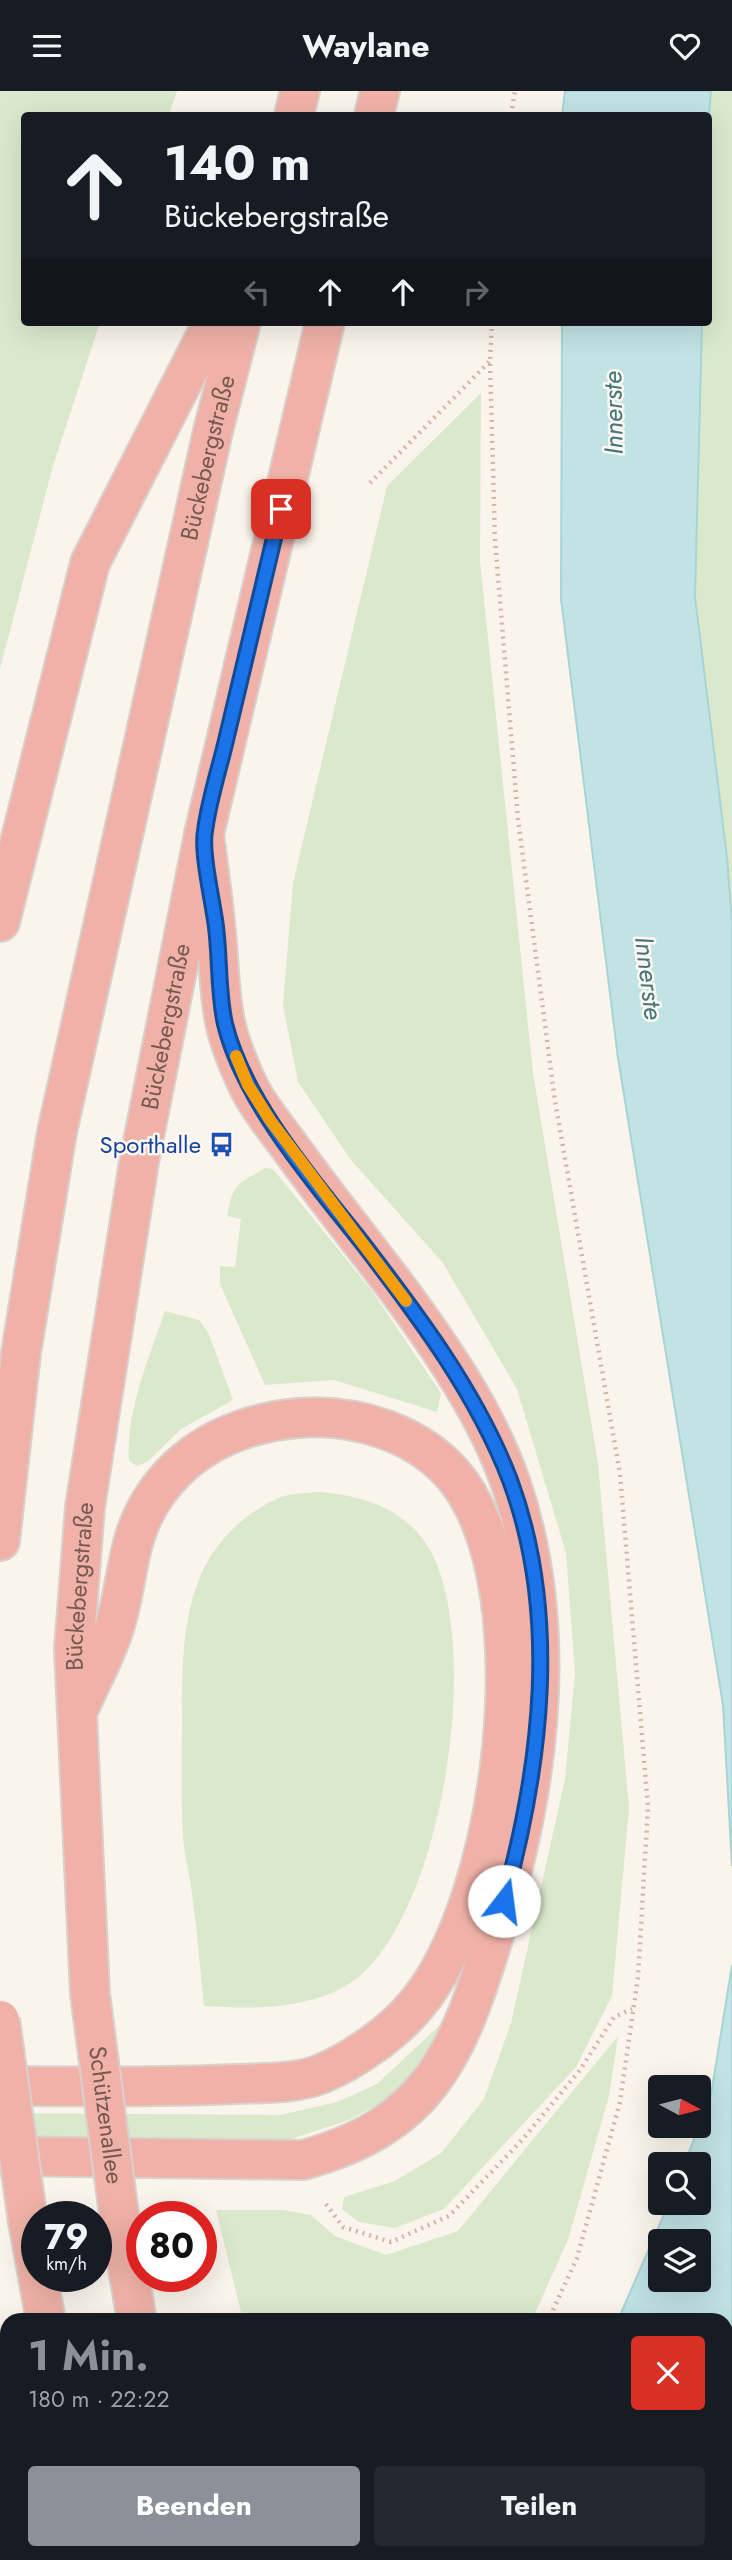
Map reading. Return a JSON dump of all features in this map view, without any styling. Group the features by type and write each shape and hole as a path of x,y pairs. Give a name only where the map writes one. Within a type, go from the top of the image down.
{"highway":[{"path":"295,112 300,91"},
{"path":"375,112 380,91"},
{"path":"0,922 90,563 211,326"},
{"name":"Bückebergstraße","path":"0,1541 21,1353 57,1132 213,431 240,326"},
{"name":"Bückebergstraße","path":"90,1994 74,1649 87,1494 139,1162 204,834 324,326"},
{"path":"0,2156 303,2160 351,2144 399,2115 439,2072 471,2010 511,1876 535,1754 539,1688 537,1608 527,1536 509,1479 466,1391 433,1337 305,1168 248,1085 225,1023 204,834"},
{"path":"0,2085 205,2086 299,2079 319,2074 342,2063 390,2030 415,2007 446,1958 472,1894 490,1824 505,1705 505,1638 496,1577 481,1525 460,1484 445,1466 424,1449 374,1426 341,1417 312,1417 257,1424 212,1442 167,1478 143,1515 131,1543 115,1626 76,1716"},
{"name":"Schützenallee","path":"90,1994 120,2222 136,2313"},
{"path":"0,2020 25,2201"},
{"path":"41,2292 45,2313"}],"path":[{"path":"512,112 515,91"},
{"path":"492,326 490,361 495,539 518,819 555,1101 620,1474 648,1807 638,1977 616,2115 577,2258 552,2313"},
{"path":"370,483 490,361"},
{"path":"323,2200 343,2227 391,2242 449,2216 523,2139 572,2080 614,2017 633,2009"}],"green space":[{"path":"0,91 177,91 170,112 21,112 21,326 99,326 53,466 0,669"},
{"path":"711,91 732,91 732,923 727,857 695,597 702,326 712,326 712,112 709,112"},
{"path":"481,393 480,561 533,1073 598,1463 629,1808 612,1996 576,2067 444,2209 395,2228 359,2222 342,2209 344,2197 395,2181 441,2153 484,2099 511,2023 565,1779 575,1673 566,1553 517,1389 443,1263 351,1160 298,1082 283,1005 293,883 387,486"},
{"path":"265,1168 273,1169 372,1291 441,1393 437,1412 334,1380 265,1385 220,1284 220,1266 235,1267 241,1219 227,1216 234,1191 242,1182"},
{"path":"165,1311 199,1320 208,1332 233,1400 181,1429 147,1462 137,1466 129,1461 131,1423 140,1385"},
{"path":"318,1492 362,1499 400,1517 422,1538 442,1580 452,1637 453,1704 446,1775 430,1844 408,1907 379,1956 344,1987 311,2000 276,2006 204,2006 182,1822 183,1669 189,1613 206,1564 233,1529 256,1510 281,1497"},
{"path":"441,2024 446,2026 420,2069 388,2099 349,2120 282,2142 231,2138 0,2138 0,2113 280,2115 337,2102 377,2084"},
{"path":"618,2036 609,2096 568,2240 535,2313 241,2313 217,2210 284,2210 311,2215 335,2236 386,2255 458,2231"}],"water":[{"path":"565,91 711,91 709,112 562,112"},
{"name":"Innerste","path":"562,326 702,326 695,597 727,857 732,923 732,1866 723,1705 618,1058 561,599"},
{"path":"732,1965 732,2313 621,2313 648,2251 648,2292 711,2292 711,2229 658,2229 664,2215 711,2215 711,2152 689,2152 694,2139 711,2138 711,2095"}],"slow traffic":[{"path":"236,1056 248,1085 270,1120 406,1301"}],"place":[{"name":"Sporthalle","path":"221,1145"}],"route":[{"path":"281,509 204,834 225,1023 248,1085 305,1168 433,1337 466,1391 509,1479 527,1536 533,1571 540,1666 539,1727 531,1783 504,1901"}]}
